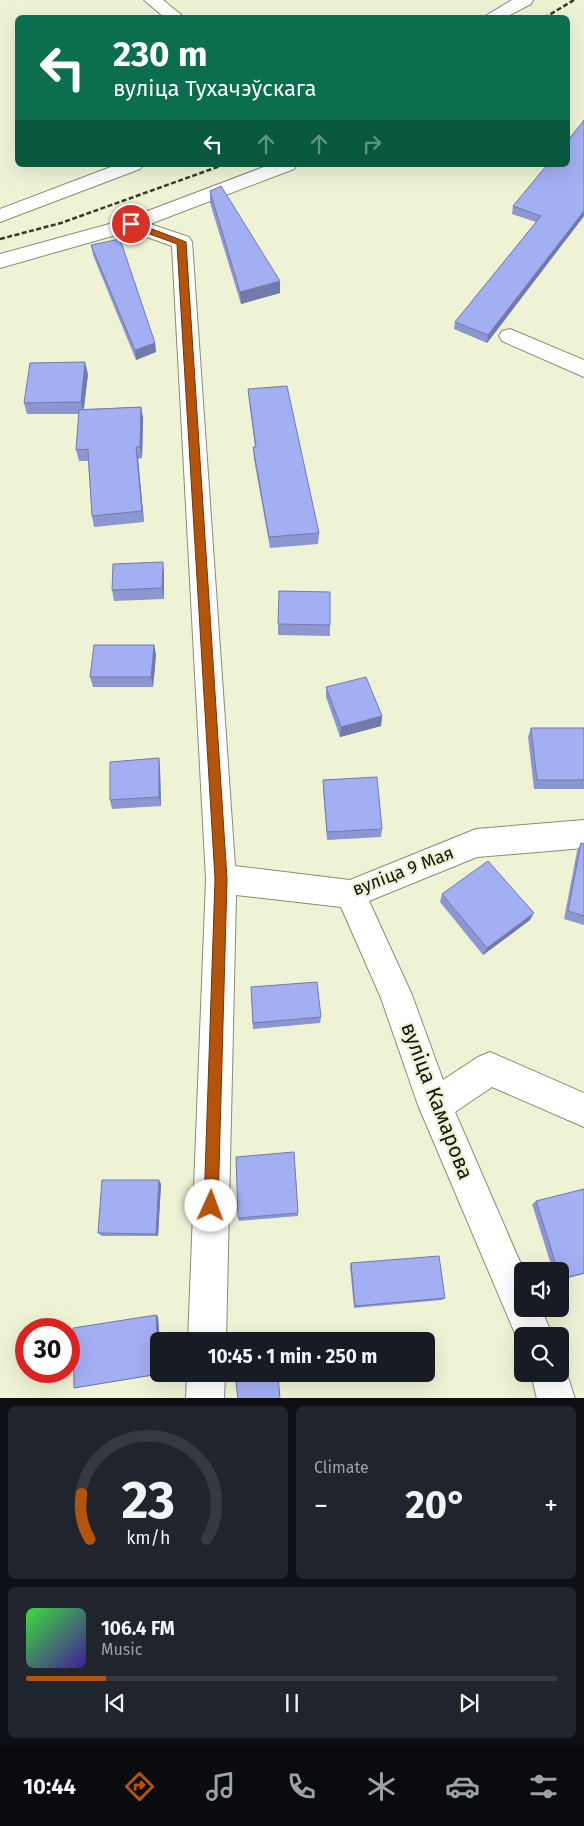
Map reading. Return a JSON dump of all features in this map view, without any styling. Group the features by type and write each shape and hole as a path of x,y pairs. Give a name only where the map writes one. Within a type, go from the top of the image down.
{"street":[{"path":"152,0 173,15"},
{"path":"496,15 525,0"},
{"path":"0,216 128,167"},
{"path":"0,260 131,224 282,167"},
{"path":"131,224 182,242 221,879 207,1332"},
{"path":"510,336 584,369"},
{"name":"вуліца 9 Мая","path":"221,879 350,894 476,844 584,834"},
{"name":"вуліца Камарова","path":"350,894 396,995 436,1105 514,1288"},
{"path":"436,1105 490,1069 584,1110"},
{"path":"205,1398 206,1382"},
{"path":"552,1382 556,1398"}],"building":[{"path":"584,120 584,211 488,335 455,322 541,216 513,206 545,167 570,167 570,138"},
{"path":"221,186 280,281 240,292 210,191"},
{"path":"120,239 155,343 135,350 91,245"},
{"path":"85,362 81,402 24,403 30,363"},
{"path":"287,386 319,533 269,537 253,447 256,447 248,389"},
{"path":"141,407 140,447 136,447 142,511 92,516 88,449 76,450 79,410"},
{"path":"163,562 162,588 112,590 113,564"},
{"path":"279,591 330,592 330,625 278,624"},
{"path":"94,645 154,645 151,677 90,677"},
{"path":"366,677 382,716 341,727 326,687"},
{"path":"531,728 584,728 584,780 537,780"},
{"path":"159,758 159,797 110,800 110,762"},
{"path":"377,777 382,829 327,832 323,780"},
{"path":"581,843 584,844 584,916 568,911"},
{"path":"488,861 534,913 487,948 442,894"},
{"path":"317,982 321,1017 253,1023 251,987"},
{"path":"294,1152 298,1213 238,1218 236,1157"},
{"path":"102,1180 159,1180 156,1234 98,1233"},
{"path":"584,1189 584,1273 569,1277 569,1262 555,1262 536,1201"},
{"path":"439,1256 445,1298 355,1306 351,1263"},
{"path":"156,1315 157,1332 150,1332 150,1375 74,1388 74,1383 80,1383 80,1327"},
{"path":"236,1382 279,1382 280,1398 238,1398"}],"railway":[{"path":"549,15 574,0"},
{"path":"0,239 61,223 217,167"}],"route":[{"path":"131,224 182,242 221,879 211,1206"}]}
